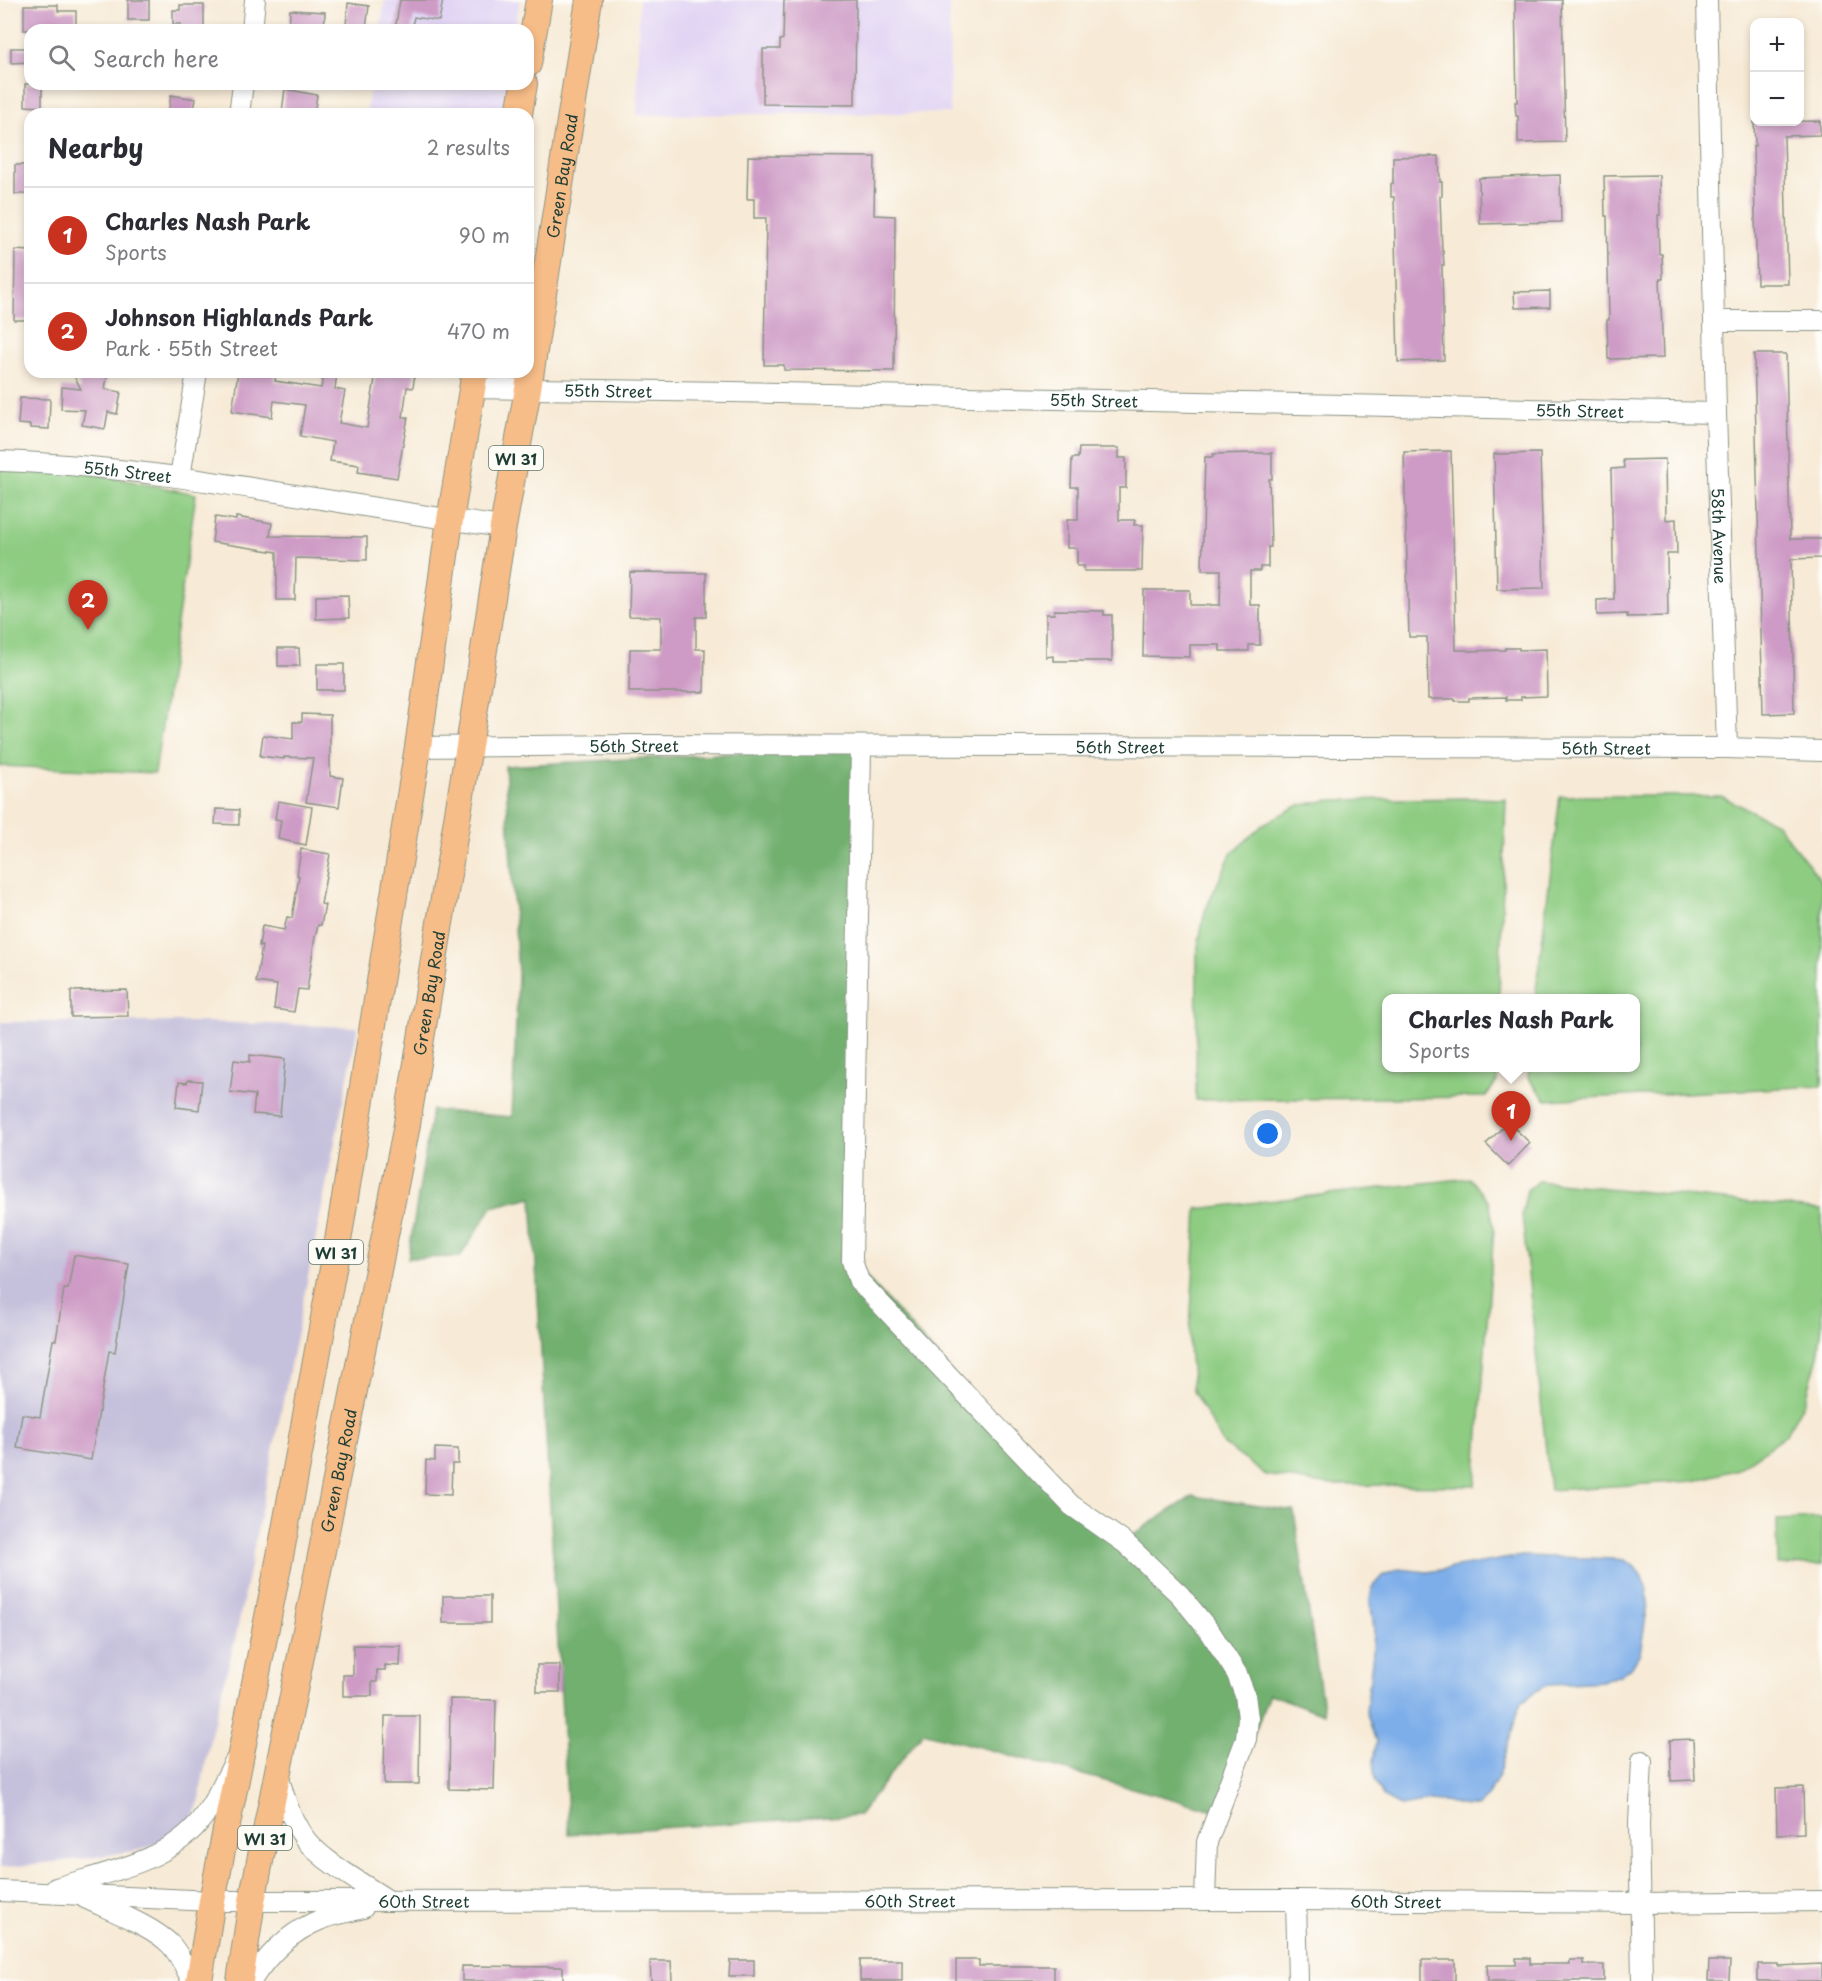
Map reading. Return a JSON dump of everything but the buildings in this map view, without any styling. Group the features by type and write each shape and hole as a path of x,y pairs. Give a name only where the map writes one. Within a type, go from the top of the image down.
{"main road":[{"path":"534,29 539,0"},
{"name":"Green Bay Road","path":"534,351 589,0"},
{"path":"520,108 524,90"},
{"name":"Green Bay Road","path":"240,1981 252,1901 406,1130 503,527 530,378"},
{"name":"WI 31","path":"199,1981 212,1901 282,1546 334,1258 418,747 450,520 473,380"}],"street":[{"path":"253,24 255,0"},
{"name":"58th Avenue","path":"1707,0 1716,413 1727,748"},
{"path":"240,108 242,90"},
{"path":"1715,321 1822,321"},
{"path":"180,477 196,378"},
{"name":"55th Street","path":"473,380 528,389 1716,413"},
{"name":"55th Street","path":"0,461 180,477 503,527"},
{"path":"861,746 852,1261 859,1281 1071,1505 1125,1543 1180,1595 1211,1633 1237,1674 1245,1695 1248,1718 1246,1739 1207,1842 1204,1900"},
{"name":"56th Street","path":"418,747 1727,748 1822,751"},
{"path":"43,1893 167,1850 203,1817 241,1750"},
{"path":"1642,1761 1639,1823 1642,1981"},
{"path":"277,1774 290,1813 303,1837 317,1852 389,1901"},
{"name":"60th Street","path":"0,1891 212,1901 1296,1900 1640,1904 1822,1901"},
{"path":"78,1894 155,1932 171,1945 185,1965 192,1981"},
{"path":"1296,1900 1298,1981"},
{"path":"251,1981 263,1963 288,1938 321,1919 389,1901"}],"shaded area":[{"path":"385,0 520,0 516,24 381,24"},
{"path":"639,0 949,0 950,113 637,115"},
{"path":"370,90 506,90 503,108 367,108"},
{"path":"0,1022 207,1022 358,1027 236,1636 211,1734 198,1805 190,1823 169,1839 141,1850 0,1868"}],"green space":[{"path":"0,468 75,470 196,494 155,773 0,766"},
{"path":"861,746 852,1261 1071,1505 1127,1538 1193,1496 1294,1511 1324,1714 1269,1694 1225,1813 923,1732 859,1815 569,1834 532,1197 492,1207 460,1257 408,1258 432,1110 512,1117 518,975 505,766"},
{"path":"1560,796 1721,796 1776,823 1817,875 1822,885 1822,1086 1546,1100 1528,1078 1529,1072 1640,1072 1640,994 1535,994"},
{"path":"1506,799 1499,994 1382,994 1382,1072 1497,1072 1497,1082 1485,1097 1196,1100 1197,952 1205,911 1231,854 1265,823 1297,806 1329,800"},
{"path":"1469,1178 1489,1201 1494,1228 1475,1486 1331,1485 1266,1475 1223,1444 1193,1391 1189,1346 1197,1209"},
{"path":"1538,1181 1822,1210 1822,1326 1818,1356 1806,1399 1785,1436 1738,1469 1694,1481 1550,1490 1522,1214 1527,1190"},
{"path":"1822,1518 1822,1565 1778,1565 1777,1520"}],"water":[{"path":"1522,1556 1615,1559 1624,1560 1634,1566 1647,1589 1648,1605 1640,1653 1632,1666 1620,1675 1604,1681 1550,1684 1536,1691 1521,1703 1497,1779 1487,1797 1477,1806 1466,1807 1453,1803 1429,1801 1400,1806 1383,1797 1375,1780 1373,1761 1376,1742 1366,1711 1373,1652 1374,1629 1370,1599 1373,1586 1382,1576 1399,1569 1428,1572"}],"place":[{"name":"Johnson Highlands Park","path":"88,630"},
{"name":"Charles Nash Park","path":"1511,1141"}]}
